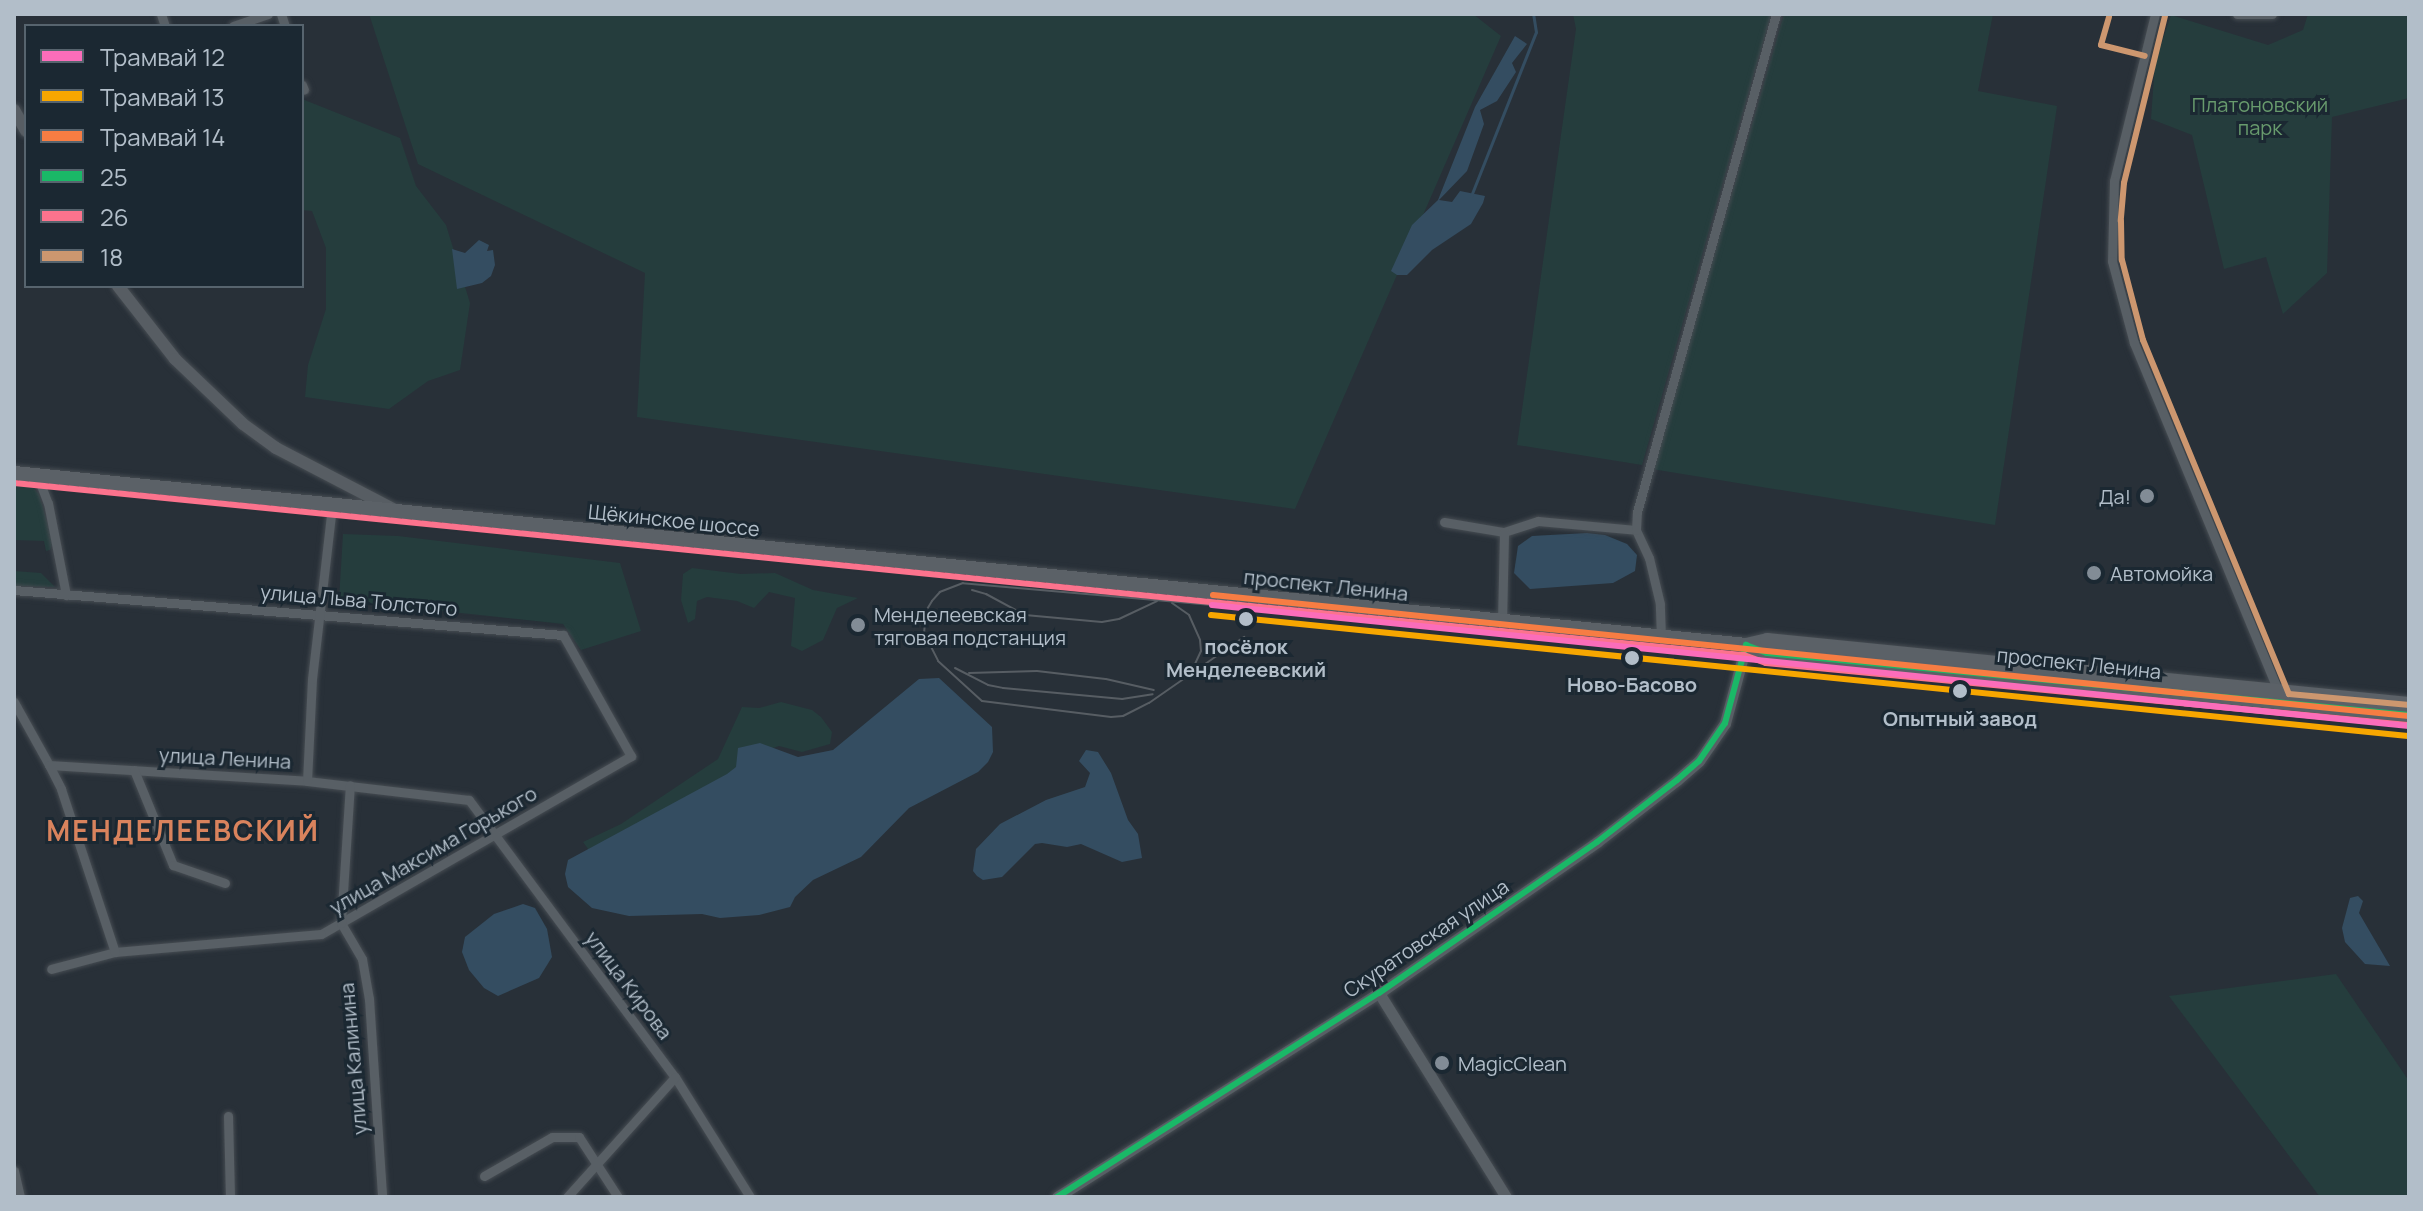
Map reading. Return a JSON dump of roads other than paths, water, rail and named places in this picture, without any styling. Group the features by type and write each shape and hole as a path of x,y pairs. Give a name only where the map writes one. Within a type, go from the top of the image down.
{"main road":[{"path":"14,110 24,128"},
{"path":"120,288 175,359 243,424 289,455 399,512"},
{"path":"14,473 399,512"},
{"name":"Щёкинское шоссе","path":"399,512 902,562"},
{"name":"проспект Ленина","path":"902,562 1661,638 1746,645 1767,640 1974,667 2280,697 2409,715"},
{"name":"проспект Ленина","path":"2280,697 2409,704"}],"street":[{"path":"239,24 268,14"},
{"path":"1661,638 1660,604 1649,558 1636,530 1644,480 1776,14"},
{"path":"2155,14 2114,181 2112,261 2134,343 2280,697"},
{"path":"2237,14 2272,14"},
{"path":"37,475 48,503 66,595"},
{"path":"307,781 318,615 332,505"},
{"path":"1444,522 1504,532 1538,521 1568,521 1636,530"},
{"path":"1502,622 1504,532"},
{"name":"улица Льва Толстого","path":"14,590 563,635 631,756"},
{"name":"Скуратовская улица","path":"1057,1197 1379,993 1597,842 1699,761 1725,723 1746,645"},
{"path":"14,702 61,789 115,952"},
{"name":"улица Максима Горького","path":"51,969 115,952 321,934 631,756"},
{"name":"улица Ленина","path":"49,765 307,781 469,800"},
{"path":"134,770 173,865 225,883"},
{"path":"341,923 350,785"},
{"name":"улица Кирова","path":"469,800 675,1077 750,1197"},
{"name":"улица Калинина","path":"341,923 362,959 369,999 382,1197"},
{"path":"1379,993 1506,1197"},
{"path":"567,1197 675,1077"},
{"path":"228,1116 230,1197"},
{"path":"484,1176 552,1137 579,1137 618,1197"},
{"path":"14,1171 20,1197"}],"water":[{"path":"1515,36 1527,44 1512,63 1516,72 1497,101 1480,110 1484,124 1467,171 1439,200 1452,202 1460,191 1485,196 1483,203 1471,224 1432,250 1407,275 1397,275 1391,271 1412,225 1438,200 1475,107"},
{"path":"479,240 489,245 487,251 493,250 495,265 491,276 482,283 457,289 452,249 465,253"},
{"path":"1605,535 1627,544 1637,555 1635,571 1613,583 1530,589 1514,573 1518,546 1532,536"},
{"path":"939,678 992,727 993,752 988,762 978,772 909,808 861,857 813,880 795,897 790,907 759,915 720,918 702,914 629,916 592,908 568,887 565,874 568,860 727,774 736,767 738,748 760,743 798,757 833,750 919,679"},
{"path":"1086,750 1098,752 1111,773 1128,820 1138,834 1142,858 1122,862 1081,844 1067,847 1042,843 1035,844 1002,877 983,880 977,876 973,871 976,849 1000,824 1046,800 1085,787 1090,773 1079,761"},
{"path":"2358,896 2363,901 2359,913 2390,966 2365,964 2345,942 2342,928 2350,898"},
{"path":"523,904 535,908 547,929 552,957 539,978 498,996 484,988 469,970 462,952 465,937 494,914"}],"waterway":[{"path":"1471,196 1536,32 1533,14"}],"tram line":[{"path":"1212,605 963,583 940,592 932,601 926,611 924,633 938,661 982,701 1111,717 1123,716 1149,703 1244,637"},
{"path":"972,590 1025,615 1102,622 1119,619 1157,601"},
{"name":"14","path":"1213,595 2409,716"},
{"path":"1172,603 1189,615 1200,640 1201,651 1191,672"},
{"name":"12","path":"1212,605 2409,726"},
{"name":"13","path":"1211,615 2408,736"},
{"path":"955,668 988,685 1003,688 1122,699 1153,694"},
{"path":"969,673 1037,671 1106,679 1154,690"}],"place":[{"name":"Да!","path":"2147,496"},
{"name":"Автомойка","path":"2094,573"},
{"name":"посёлок Менделеевский","path":"1246,619"},
{"name":"Менделеевская тяговая подстанция","path":"858,625"},
{"name":"Ново-Басово","path":"1632,658"},
{"name":"Опытный завод","path":"1960,691"},
{"name":"MagicClean","path":"1442,1063"}],"district":[{"name":"МЕНДЕЛЕЕВСКИЙ","path":"183,830"}],"park label":[{"name":"Платоновский парк","path":"2260,116"}]}
